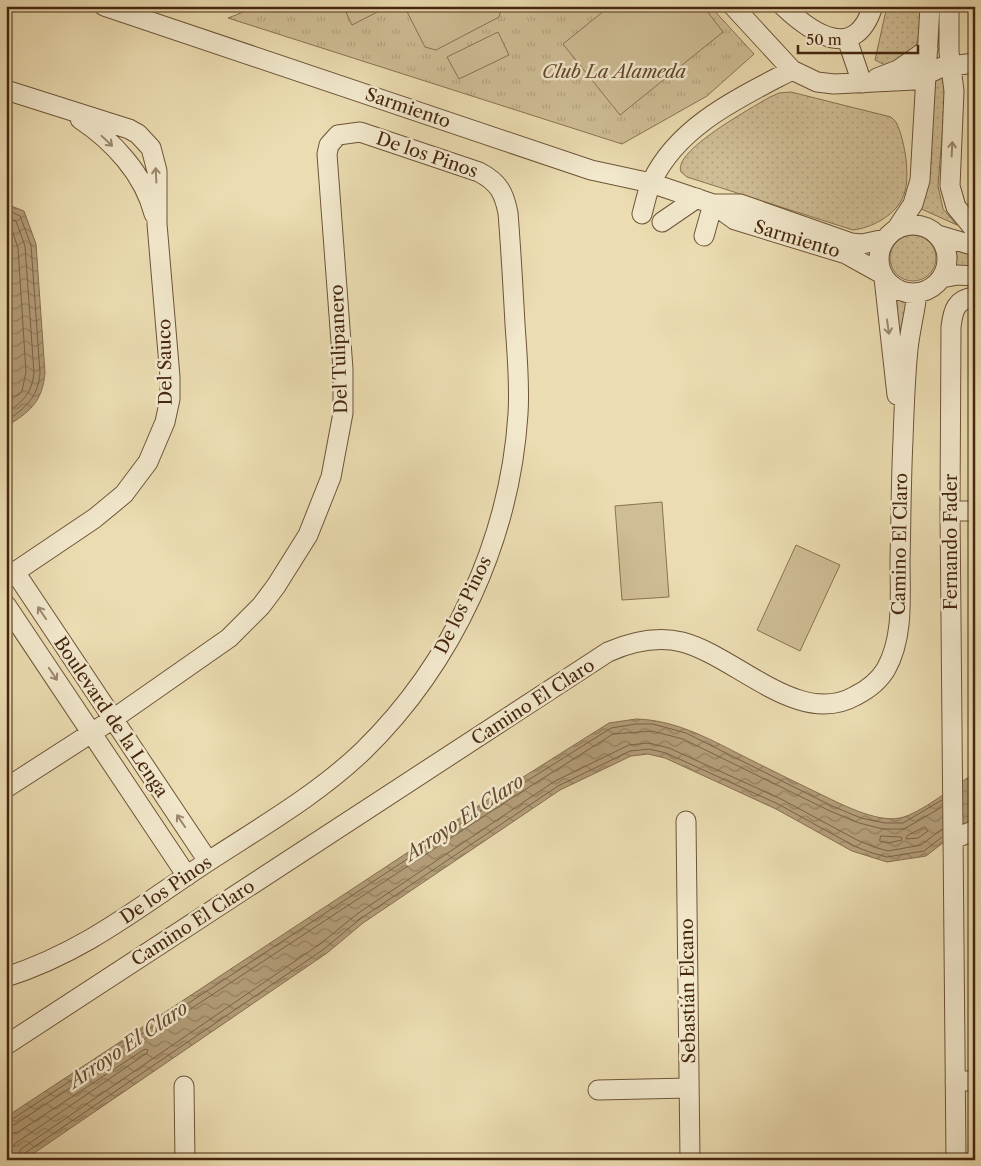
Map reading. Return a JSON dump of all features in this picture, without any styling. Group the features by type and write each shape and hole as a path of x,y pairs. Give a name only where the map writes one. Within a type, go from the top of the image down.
{"street":[{"name":"Sarmiento","path":"104,6 591,170 651,183 705,201 740,204 851,242 862,244 891,233"},
{"path":"733,6 792,70 817,82 862,83 915,80 951,65 975,63"},
{"path":"783,6 811,30 833,40 847,39 865,25 873,6"},
{"path":"930,6 918,191 909,210 891,233 878,256 883,276 898,290 917,293 926,290 942,278 957,275 975,276"},
{"path":"949,6 954,91 950,186 956,207 975,230"},
{"path":"847,39 862,83"},
{"path":"862,83 898,70 928,49"},
{"path":"642,214 651,183 670,150 685,135 751,92 792,70"},
{"path":"862,83 878,89 913,96 925,102"},
{"name":"Del Sauco","path":"6,90 129,129 145,141 152,153 157,171 157,224 170,384 168,407 157,445 139,478 111,507 10,575"},
{"name":"Del Sauco","path":"69,111 111,144 132,169 150,201 157,224"},
{"name":"De los Pinos","path":"6,977 76,948 146,906 208,861 301,801 332,777 363,751 404,704 446,644 476,586 499,524 511,473 518,413 518,367 508,213 500,187 493,179 479,172 369,135 351,131 338,135"},
{"name":"Del Tulipanero","path":"6,788 113,720 211,652 246,622 289,568 308,535 324,498 338,449 343,413 343,369 327,154 329,145 338,135"},
{"name":"Sarmiento","path":"705,201 735,220 846,254 883,276"},
{"path":"662,222 705,201 704,236"},
{"path":"891,233 914,224 923,226 938,235 975,246"},
{"path":"938,235 944,245 947,256 942,278"},
{"name":"Camino El Claro","path":"883,276 903,441"},
{"name":"Camino El Claro","path":"6,1045 608,652 622,646 654,640 682,642 730,664 790,697 816,706 833,705 865,691 885,671 896,644 899,619 903,441 908,348 917,293"},
{"name":"Fernando Fader","path":"954,839 950,512 952,316 959,302 975,297"},
{"path":"950,512 975,511"},
{"name":"Boulevard de la Lenga","path":"10,575 113,720 208,861"},
{"name":"Boulevard de la Lenga","path":"6,604 187,876"},
{"name":"Sebastián Elcano","path":"686,822 690,1160"},
{"path":"956,1160 954,839 975,830"},
{"path":"955,1081 975,1081"},
{"path":"184,1086 185,1160"},
{"path":"598,1090 689,1088"}],"green space":[{"name":"Club La Alameda","path":"259,6 710,6 754,54 707,96 622,144 228,18"},
{"path":"343,6 389,6 352,25"},
{"path":"404,6 502,7 499,17 436,50 425,47"},
{"path":"610,6 703,6 723,32 620,115 563,44"},
{"path":"887,6 922,6 919,37 912,51 905,57 885,65 875,60"},
{"path":"498,32 509,55 459,79 447,57"},
{"path":"944,74 947,74 938,186 943,209 957,225 917,207 928,187 935,81"},
{"path":"791,92 891,117 896,122 906,160 907,182 902,199 888,216 867,227 853,230 687,177 681,172 681,163 689,153 715,131 768,98 779,93"},
{"path":"909,235 917,235 926,239 932,245 936,258 932,271 926,277 917,281 909,281 900,277 894,271 890,262 890,254 894,245 900,239"},
{"path":"954,249 975,255 975,270 954,267"},
{"path":"897,298 907,300 900,334 897,333"},
{"path":"662,502 669,597 622,600 615,506"},
{"path":"796,545 840,565 800,651 757,630"}],"water":[{"path":"6,204 24,211 36,244 45,373 38,399 28,411 6,427"},
{"name":"Arroyo El Claro","path":"636,719 663,722 689,730 836,802 880,818 900,818 918,811 975,773 975,818 926,856 887,862 852,851 776,809 665,758 648,754 631,756 560,790 363,923 327,953 24,1160 6,1160 6,1117 501,791 609,723"}]}
